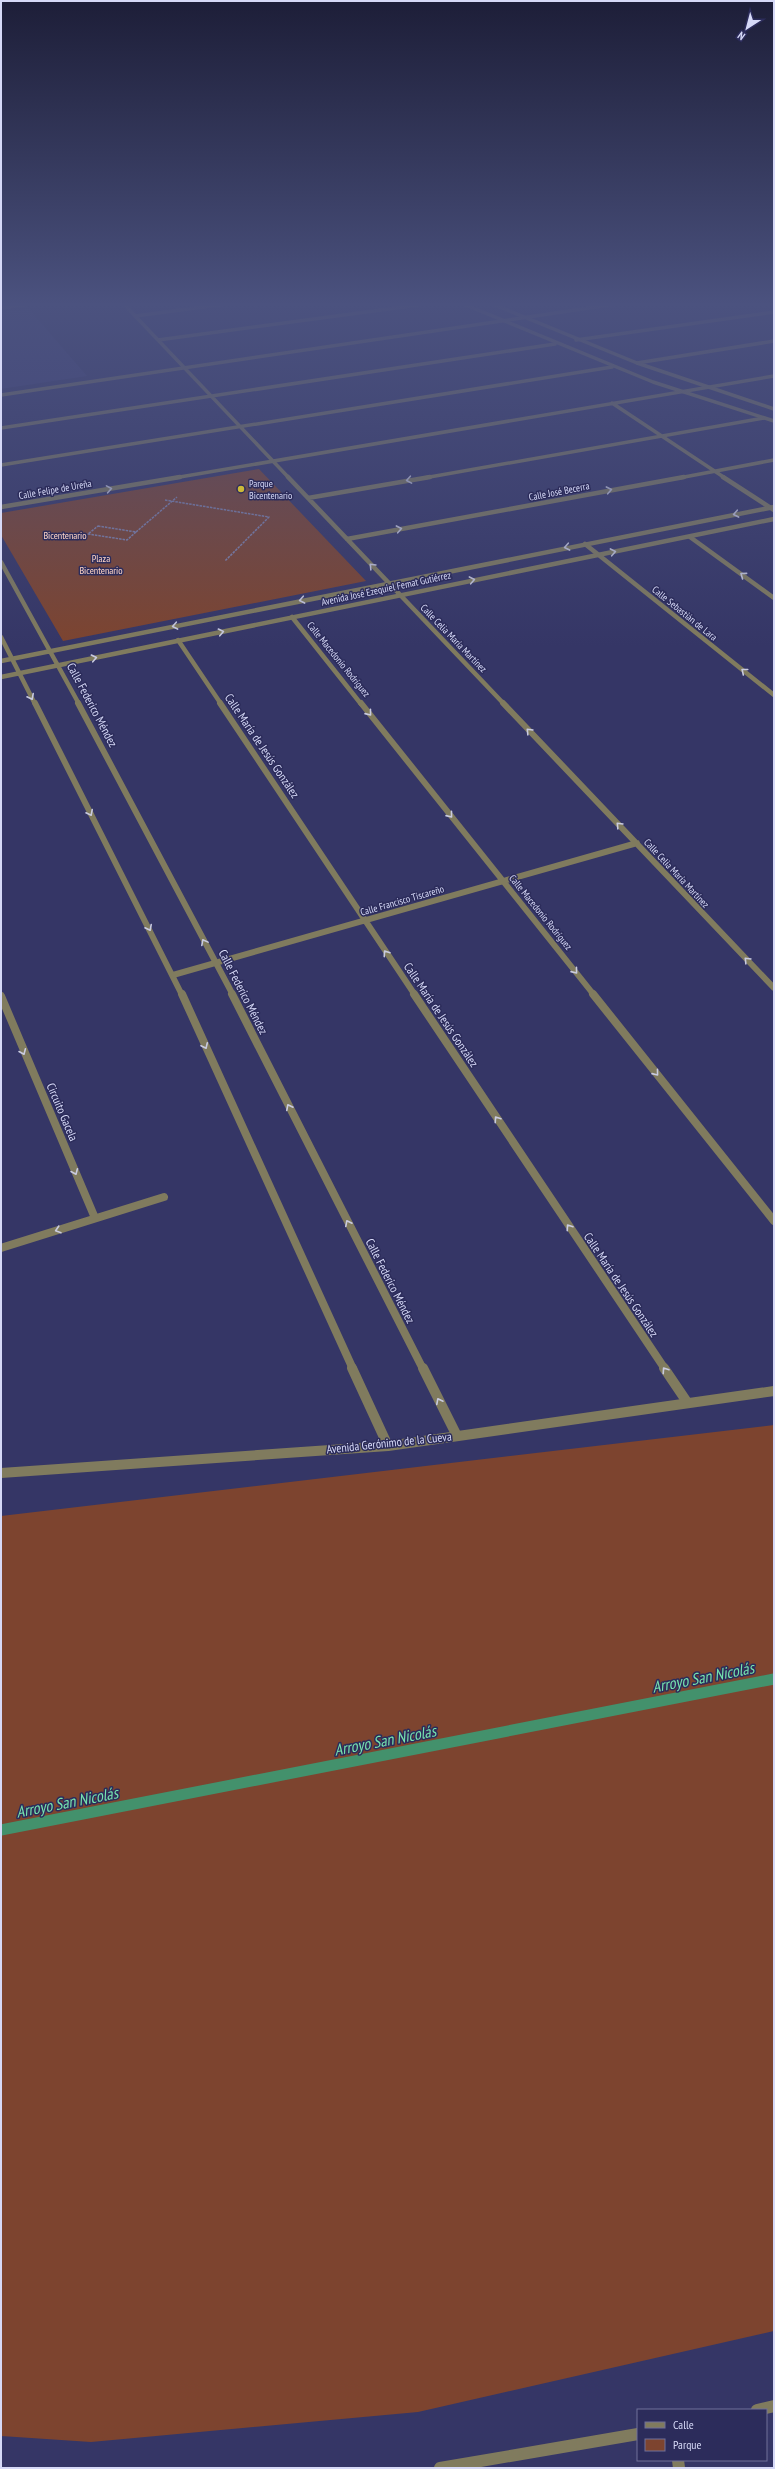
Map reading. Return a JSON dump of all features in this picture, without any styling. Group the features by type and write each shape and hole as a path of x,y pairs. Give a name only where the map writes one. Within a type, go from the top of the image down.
{"street":[{"path":"1,428 78,416"},
{"name":"Calle Celia María Martínez","path":"230,416 774,988"},
{"path":"1,465 307,416"},
{"name":"Calle Felipe de Ureña","path":"1,507 535,416"},
{"path":"632,416 773,508"},
{"path":"758,416 774,421"},
{"path":"308,498 660,435 764,418"},
{"name":"Calle José Becerra","path":"347,539 774,460"},
{"name":"Avenida José Ezequiel Femat Gutiérrez","path":"1,661 388,582 773,508"},
{"name":"Avenida José Ezequiel Femat Gutiérrez","path":"1,677 400,594 774,519"},
{"path":"690,537 774,598"},
{"name":"Calle Sebastián de Lara","path":"586,544 774,695"},
{"name":"Calle Federico Méndez","path":"1,562 59,665 215,963 457,1436"},
{"name":"Calle Macedonio Rodríguez","path":"292,617 774,1221"},
{"path":"1,637 173,975 388,1446"},
{"name":"Calle María de Jesús González","path":"178,640 687,1402"},
{"name":"Calle Francisco Tiscareño","path":"173,975 637,844"},
{"name":"Circuito Gacela","path":"1,996 4,1017 95,1218"},
{"path":"1,1248 164,1197"},
{"name":"Avenida Gerónimo de la Cueva","path":"1,1473 388,1446 687,1402 774,1391"},
{"path":"761,2409 774,2406"},
{"path":"440,2468 637,2434"}],"path":[{"path":"137,532 98,526 88,534 127,540 137,532 172,501 195,482 190,475"},
{"path":"158,499 269,517 225,561"}],"green space":[{"name":"Plaza Bicentenario","path":"259,469 366,581 63,641 1,535 1,513"},
{"path":"774,1425 774,2331 418,2412 91,2442 1,2436 1,1516"}],"waterway":[{"name":"Arroyo San Nicolás","path":"1,1830 774,1679"}],"place":[{"name":"Parque Bicentenario","path":"241,489"}],"park label":[{"name":"Bicentenario","path":"65,535"}]}
